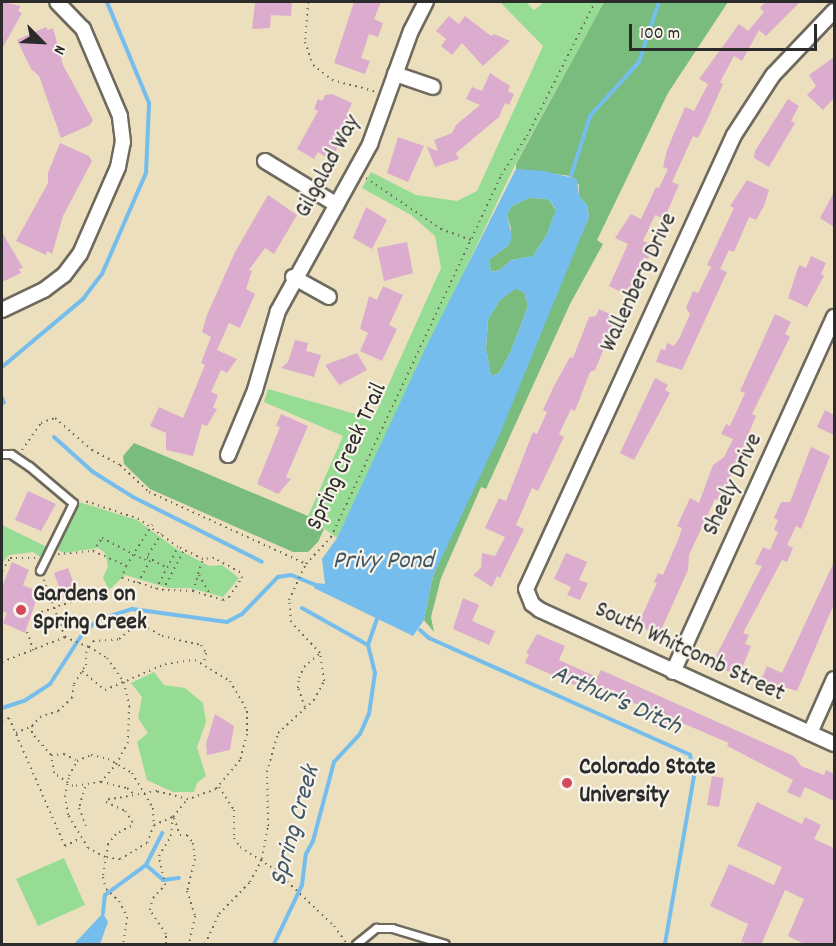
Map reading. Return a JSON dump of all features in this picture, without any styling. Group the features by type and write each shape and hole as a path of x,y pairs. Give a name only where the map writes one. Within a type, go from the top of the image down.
{"street":[{"path":"2,310 44,290 64,275 80,254 118,167 123,142 120,116 83,29 57,2"},
{"name":"Gilgalad Way","path":"228,455 255,390 278,311 293,277 357,172 426,2"},
{"name":"Wallenberg Drive","path":"528,597 530,577 734,135 779,68 834,11"},
{"path":"395,74 433,87"},
{"path":"265,161 337,205"},
{"path":"293,277 329,297"},
{"name":"Sheely Drive","path":"673,672 834,317"},
{"name":"South Whitcomb Street","path":"528,597 540,610 834,744"},
{"path":"810,733 834,679"}],"lane":[{"path":"2,454 17,457 73,503 40,570"},
{"path":"356,945 376,928 392,928 445,945"}],"path":[{"path":"308,2 305,42 314,65 332,80 388,96"},
{"name":"Spring Creek Trail","path":"320,653 291,622 289,600 306,564 331,537 501,175 527,136 595,2"},
{"path":"357,172 441,229 471,240"},
{"path":"17,457 41,423 55,418 92,450 120,465 149,492 306,564"},
{"path":"73,503 81,499 152,525 178,547 203,560 214,558 241,575 229,597 211,596 193,591 156,589 121,577 152,525"},
{"path":"93,551 102,538 145,560 161,534"},
{"path":"156,589 178,547"},
{"path":"50,550 63,556 93,551 126,566"},
{"path":"162,590 184,550"},
{"path":"2,571 10,558 32,555 40,570 65,637"},
{"path":"147,557 168,568"},
{"path":"138,583 151,559"},
{"path":"193,591 203,560"},
{"path":"199,574 211,596"},
{"path":"36,614 73,601 70,595"},
{"path":"16,733 32,726 40,717 58,711 72,698 89,647 95,640 119,639 131,629 143,627 179,642 201,645 206,653 204,662"},
{"path":"2,631 2,638"},
{"path":"27,632 33,651"},
{"path":"2,662 65,637 89,647 106,658 124,682 129,721 128,742 117,763 101,782"},
{"path":"205,945 219,914 250,882 262,860 268,826 267,772 271,749 278,733 305,707 324,681 320,653"},
{"path":"305,707 298,688 299,678 304,667 320,653"},
{"path":"82,671 105,690 173,662 204,662 230,681 247,711 245,747 219,787 188,799 173,816 154,825 141,849 120,859 105,857 79,839 68,815 66,784 77,761 91,755 117,763 132,773 147,794 154,825"},
{"path":"2,721 9,718 65,846 79,839"},
{"path":"32,726 32,733 51,755 54,773 66,784 85,787 101,782 127,788 133,793"},
{"path":"51,755 64,754 77,761"},
{"path":"85,787 79,808 86,826"},
{"path":"219,787 234,810 234,838 249,855 262,860 310,904 348,945"},
{"path":"123,945 127,918 105,889 105,857 112,839 132,824 125,811 105,801 133,793 147,794 157,791 188,799"},
{"path":"166,945 166,933 152,919 150,910 152,901 166,883 159,856 171,836 173,816"},
{"path":"173,816 180,835 187,835 193,843 195,859 187,891 195,909 189,945"}],"green space":[{"path":"500,2 526,2 534,10 544,2 604,2 516,163 337,538 308,516 343,436 264,402 268,389 373,419 441,268 435,236 411,215 362,188 371,172 416,195 457,201 477,191 543,46"},
{"path":"604,2 728,2 668,93 597,240 603,244 570,304 486,489 481,487 441,578 431,617 434,632 424,620 433,576 589,217 587,205 579,196 579,185 571,176 516,169 516,164"},
{"path":"529,198 548,199 556,210 547,234 533,256 511,260 500,270 491,272 489,260 509,245 511,228 507,215 512,206"},
{"path":"516,288 524,292 528,306 510,353 499,373 491,376 486,348 488,320 500,300"},
{"path":"134,443 308,516 324,529 318,542 308,552 293,552 150,489 124,464 123,456"},
{"path":"79,502 137,520 175,548 209,566 222,565 239,578 223,597 190,588 168,588 125,575 109,590 103,578 108,566 105,553 98,548 64,553 56,549"},
{"path":"2,525 47,547 46,549 40,557 33,552 9,555 2,563"},
{"path":"154,672 164,685 185,688 203,703 206,722 197,747 206,776 197,783 194,792 173,792 147,780 137,742 148,733 138,718 142,697 131,683"},
{"path":"64,858 85,905 38,926 16,879"}],"water":[{"name":"Privy Pond","path":"516,169 544,171 577,179 579,196 587,205 589,217 499,436 433,576 424,620 413,636 314,588 317,583 325,584 322,559 337,538 426,347","holes":["529,198 548,199 556,209 547,234 533,256 511,260 500,270 491,272 489,260 509,245 512,237 507,215 512,206","515,289 524,292 528,306 510,353 499,373 491,376 486,348 488,320 500,300"]},
{"path":"103,913 108,922 100,944 74,944"}],"building":[{"path":"2,2 21,6 18,11 22,13 2,49"},
{"path":"255,2 292,2 291,16 271,15 270,28 252,29"},
{"path":"354,2 381,2 374,19 383,23 378,37 369,34 361,58 370,61 365,74 334,63"},
{"path":"765,2 800,2 766,36 759,30 742,61 734,56 720,82 723,84 707,120 698,138 693,136 672,182 679,185 664,219 655,215 643,241 654,245 648,259 644,257 627,295 609,286 628,244 615,238 631,214 641,219 656,187 659,188 668,169 663,167 667,150 685,107 694,111 708,84 699,79 739,24 748,31 764,12 760,8"},
{"path":"449,16 459,24 465,16 491,36 494,34 510,41 483,66 462,43 452,55 441,46 446,39 436,31"},
{"path":"46,27 48,30 53,28 63,65 93,120 90,125 61,138 39,76 31,69 17,40"},
{"path":"834,57 834,98 823,110 807,95 816,86 809,75"},
{"path":"490,73 510,86 508,91 514,94 509,105 505,103 499,117 456,153 459,159 435,167 427,147 438,151 434,140 452,133 456,125 480,105 466,99 472,87 482,91"},
{"path":"332,94 352,103 346,116 349,117 332,161 318,152 314,159 297,149 318,111 314,109 318,99 322,101 325,95"},
{"path":"788,99 799,106 791,121 795,123 769,167 754,158 755,151"},
{"path":"398,137 424,146 408,182 387,173"},
{"path":"60,143 89,156 92,161 63,216 52,254 47,251 46,255 16,241 48,183 48,173"},
{"path":"747,180 769,190 764,206 756,220 749,217 734,252 729,250 720,269 727,272 682,370 656,362 661,349 665,350 667,343 674,346 680,337 690,314 686,308 693,291 698,293 711,267 707,265 734,208 730,206"},
{"path":"834,192 834,227 820,218"},
{"path":"268,195 297,215 274,254 265,248 249,270 252,271 246,289 255,294 240,328 229,323 217,350 237,359 227,373 221,370 211,392 218,395 213,408 217,409 207,426 202,424 193,456 166,450 166,433 150,426 159,407 183,418 205,365 201,363 211,337 202,332 207,315 235,252"},
{"path":"366,207 387,220 372,249 353,238"},
{"path":"2,232 23,268 19,269 21,273 2,282"},
{"path":"407,242 413,273 384,281 377,248"},
{"path":"811,256 826,263 821,274 824,276 807,307 788,298 799,265 806,268"},
{"path":"383,286 403,295 389,325 397,329 382,361 360,351 368,333 360,329 369,296 377,300"},
{"path":"599,309 615,316 615,322 595,370 590,372 575,411 571,409 559,434 564,437 538,491 532,488 516,525 524,529 500,578 497,576 492,587 473,575 481,568 482,553 495,556 505,537 485,528 499,498 506,501 533,432 537,434 547,412 543,410 553,388 570,357 573,358 589,317 596,316"},
{"path":"775,314 791,322 785,334 790,337 752,414 756,416 720,501 715,499 689,555 688,570 658,637 638,624 657,583 654,582 658,573 663,575 678,540 682,528 677,526 690,498 699,503 713,465 724,457 733,439 721,434 726,424 730,426 745,393 740,391"},
{"path":"295,340 308,343 306,351 321,355 314,377 281,368 288,362"},
{"path":"357,353 367,370 339,385 325,365"},
{"path":"655,378 668,385 665,390 670,393 634,460 620,453"},
{"path":"825,410 834,415 834,435 817,427"},
{"path":"281,414 308,426 286,477 291,479 278,494 257,484 280,427 276,426"},
{"path":"811,447 830,456 801,529 796,526 787,545 793,548 787,562 782,560 743,633 749,635 745,644 751,646 739,676 712,664 762,566 755,564 763,547 770,550 778,532 774,530 778,520 774,518 781,502 790,502"},
{"path":"28,491 56,504 41,531 15,520"},
{"path":"566,553 587,562 579,580 588,583 580,600 567,595 571,587 554,579"},
{"path":"12,562 29,570 23,585 39,592 25,633 3,623 7,613 2,611 2,587"},
{"path":"834,562 834,604 797,691 761,680 767,666 782,673"},
{"path":"68,568 77,593 63,598 54,573"},
{"path":"463,598 479,605 472,621 495,631 489,645 453,629"},
{"path":"537,634 565,646 559,660 597,677 601,670 794,756 801,766 824,775 826,770 834,774 834,801 805,787 800,798 787,792 793,780 727,746 729,743 673,719 667,731 651,724 657,713 585,682 582,688 525,663 529,654 526,653"},
{"path":"215,714 234,726 230,750 207,755 206,744"},
{"path":"712,776 724,778 719,807 707,805"},
{"path":"757,802 802,824 805,817 821,825 814,839 834,848 834,945 806,945 788,936 804,899 785,890 761,945 741,942 748,924 710,906 729,864 774,885 782,867 737,846"}],"waterway":[{"path":"2,367 83,299 102,274 146,173 149,103 107,2"},
{"name":"Spring Creek","path":"571,176 590,116 639,62 659,2"},
{"path":"2,398 4,403"},
{"path":"54,437 93,472 133,497 262,562"},
{"path":"2,708 24,701 50,684 83,633 98,620 132,609 227,622 242,614 278,577 291,575 316,585"},
{"path":"302,608 368,645"},
{"name":"Spring Creek","path":"274,944 302,885 306,854 313,841 334,762 360,734 369,714 375,673 368,645 377,619"},
{"name":"Arthur's Ditch","path":"420,630 429,638 690,755 694,776 665,944"},
{"path":"103,913 105,895 146,865 162,833"},
{"path":"146,865 163,880 179,878"}],"place":[{"name":"Gardens on Spring Creek","path":"21,610"},
{"name":"Colorado State University","path":"567,783"}]}
